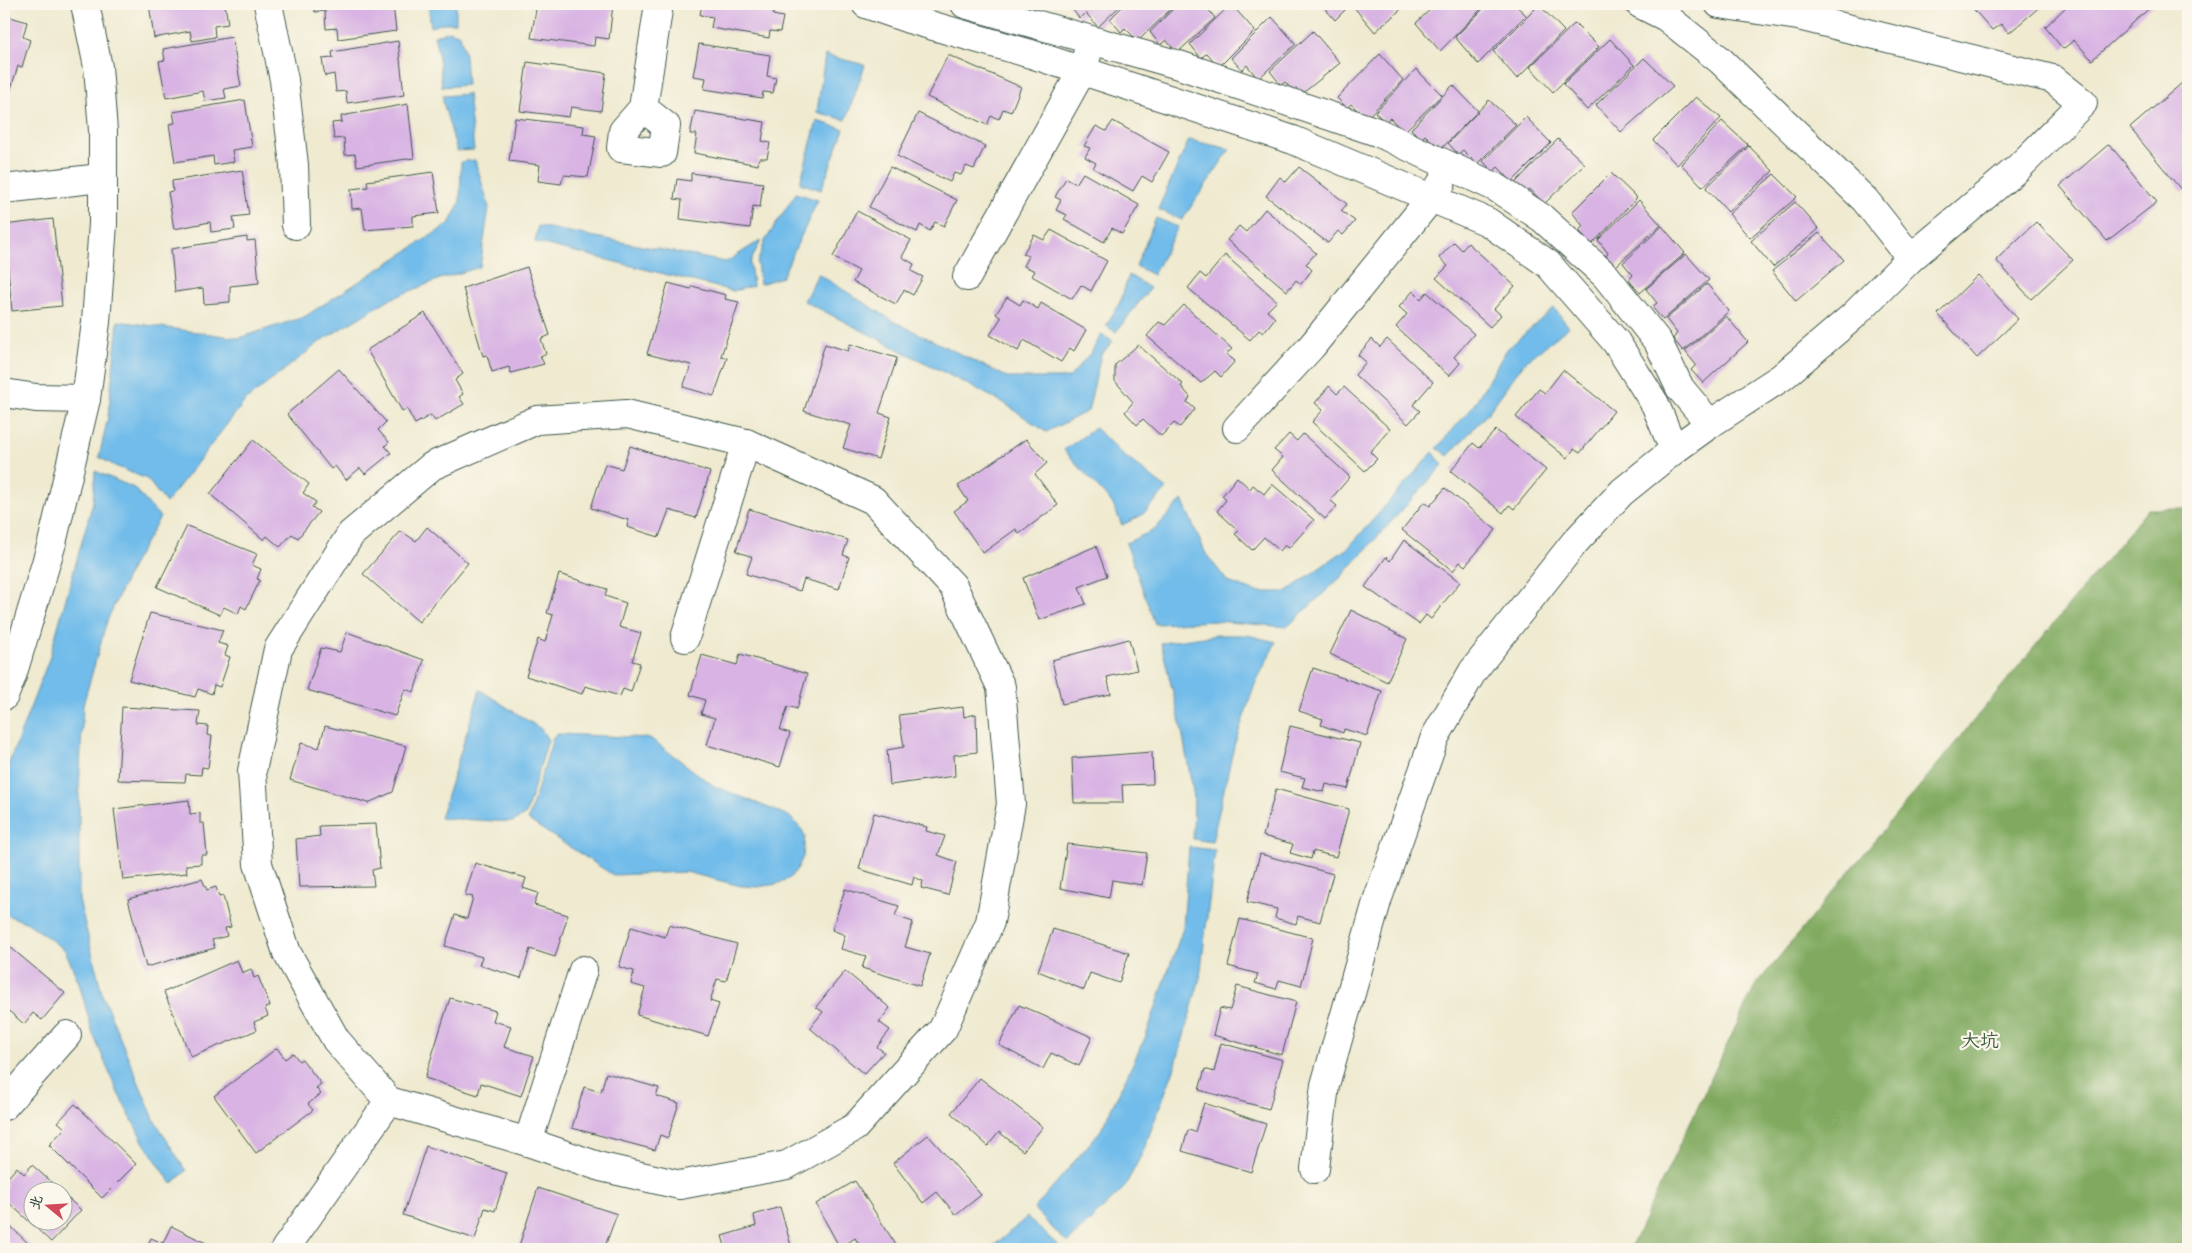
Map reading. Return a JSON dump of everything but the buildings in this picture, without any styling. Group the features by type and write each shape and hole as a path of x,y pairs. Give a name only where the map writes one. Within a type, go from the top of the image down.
{"street":[{"path":"4,696 12,676 52,543 86,399 96,322 103,224 103,131 98,67 86,4"},
{"path":"268,4 284,80 294,164 296,225"},
{"path":"643,108 659,4"},
{"path":"866,4 909,19 1082,71 1293,140 1488,222 1548,264 1616,342 1655,404 1674,450"},
{"path":"965,4 1179,65 1376,132 1496,188 1542,218 1606,276 1658,342 1680,388 1710,424"},
{"path":"1640,4 1666,16 1720,60 1865,200 1911,258"},
{"path":"1315,1169 1325,1085 1378,898 1434,737 1473,671 1575,542 1622,492 1710,424 1782,377 1852,317 1911,258 2018,168 2083,102 2053,79 1798,16 1719,4"},
{"path":"967,277 1082,71 1090,41"},
{"path":"1237,428 1312,346 1432,197 1451,168"},
{"path":"4,189 92,179 103,180"},
{"path":"4,393 36,398 86,399"},
{"path":"627,414 746,444 873,500 953,586 1001,687 1011,804 990,922 943,1029 855,1127 787,1165 680,1185 601,1167 528,1142 389,1101 336,1040 287,953 258,864 252,771 278,649 351,534 432,466 537,420 627,414"},
{"path":"685,638 746,444"},
{"path":"528,1142 583,970"},
{"path":"4,1106 67,1035"},
{"path":"285,1249 389,1101"}],"green space":[{"name":"大坑","path":"2148,509 2188,509 2188,1249 1630,1249 1755,986"}],"water":[{"path":"428,4 456,4 456,23 444,23 431,27"},
{"path":"450,31 460,35 465,55 467,85 442,87 439,58 434,36"},
{"path":"825,55 865,65 846,120 817,112"},
{"path":"468,94 474,150 457,151 443,96"},
{"path":"817,121 844,129 821,190 800,183"},
{"path":"1189,140 1230,149 1182,220 1158,209"},
{"path":"475,160 489,207 480,267 440,279 388,300 321,341 245,401 166,503 147,479 115,466 99,457 108,417 118,321 239,338 304,317 449,224 460,202 461,162"},
{"path":"796,193 818,200 782,277 760,284 757,263 765,241"},
{"path":"1156,218 1178,227 1153,275 1136,266"},
{"path":"538,226 726,262 761,240 750,263 753,286 733,291 535,242"},
{"path":"818,274 895,322 1009,378 1069,378 1092,351 1101,335 1113,341 1101,355 1088,411 1046,432 1004,403 804,301"},
{"path":"1129,275 1150,288 1116,332 1106,326 1120,302"},
{"path":"1554,308 1569,327 1524,363 1488,413 1448,456 1437,448 1473,406 1507,349"},
{"path":"1095,428 1122,454 1167,489 1142,515 1122,525 1112,503 1064,450"},
{"path":"1433,452 1443,465 1340,578 1287,627 1216,621 1155,624 1126,543 1154,530 1182,500 1206,554 1228,582 1257,592 1286,592 1349,547"},
{"path":"95,471 134,488 160,517 132,566 107,621 83,705 79,792 79,900 103,997 154,1119 186,1171 172,1184 144,1143 117,1091 93,1034 79,983 65,950 28,923 4,914 4,776 49,659 93,502"},
{"path":"1218,635 1247,635 1276,642 1255,684 1234,746 1212,842 1193,839 1194,797 1181,726 1161,643"},
{"path":"480,690 541,729 548,740 526,814 513,822 440,818"},
{"path":"558,734 650,738 714,786 789,816 805,836 803,857 797,869 790,878 777,884 758,887 741,886 686,872 613,875 528,820 553,738"},
{"path":"1189,847 1215,850 1200,978 1176,1064 1142,1154 1124,1188 1067,1243 1034,1209 1101,1130 1146,1036 1183,928"},
{"path":"1027,1217 1061,1248 990,1249"}]}
